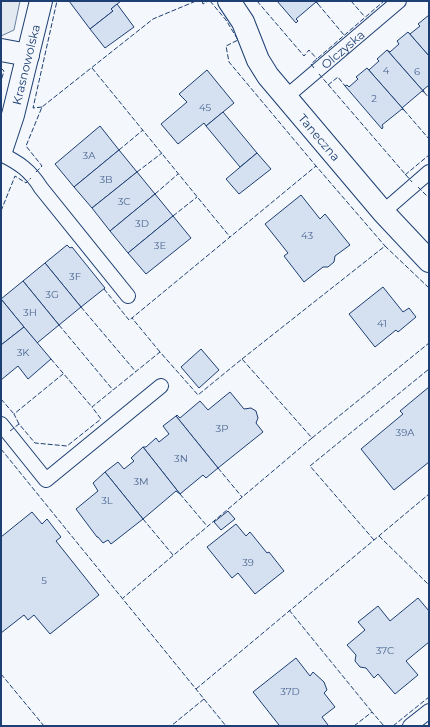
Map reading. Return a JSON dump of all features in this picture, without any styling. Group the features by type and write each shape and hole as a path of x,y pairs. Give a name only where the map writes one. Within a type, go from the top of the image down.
{"street":[{"name":"Krasnowolska","path":"1,152 28,55 41,1"},
{"name":"Taneczna","path":"229,1 243,22 262,68 383,212 429,260"},
{"path":"1,50 28,55"}],"lane":[{"name":"Olczyska","path":"286,97 399,1"},
{"path":"1,152 33,175 41,188 128,296"},
{"path":"383,212 429,172"},
{"path":"1,424 46,480 161,386"},
{"path":"410,726 429,711"}],"shaded area":[{"path":"1,1 20,1 14,30 1,36"}],"building":[{"path":"69,1 121,1 111,9 113,11 90,29"},
{"path":"277,1 316,1 318,4 316,2 296,19 298,21 296,23"},
{"path":"117,4 134,27 105,48 90,29 113,11 111,9"},
{"path":"429,15 429,56 408,32 410,34 420,26 418,24"},
{"path":"408,32 429,56 429,85 423,90 424,92 387,50 390,52 399,44 397,41"},
{"path":"387,50 424,92 422,91 402,108 367,68 369,70 379,61 377,59"},
{"path":"367,68 404,110 402,109 382,125 382,129 345,86 347,85 349,87 358,79 356,77"},
{"path":"207,70 234,103 206,126 204,123 178,144 161,124 187,102 179,94"},
{"path":"223,112 257,153 240,167 206,126"},
{"path":"100,126 119,150 74,187 55,164"},
{"path":"119,150 137,172 92,208 74,187"},
{"path":"257,153 271,169 239,194 226,179"},
{"path":"137,172 155,194 110,231 92,208"},
{"path":"155,194 173,216 128,253 110,231"},
{"path":"301,195 320,219 325,214 350,245 335,256 334,262 328,267 323,267 304,282 284,256 288,253 265,224"},
{"path":"173,216 191,238 146,274 128,253"},
{"path":"67,245 70,248 72,247 105,288 81,307 45,263"},
{"path":"45,263 81,307 59,325 23,281"},
{"path":"23,281 59,325 37,343 1,299"},
{"path":"383,287 403,312 409,308 416,317 398,332 396,330 375,347 349,314"},
{"path":"1,299 24,327 1,345"},
{"path":"24,327 51,359 28,379 18,366 1,380 1,345"},
{"path":"201,349 219,370 199,388 181,367"},
{"path":"429,387 429,462 394,490 361,449 403,414 400,411"},
{"path":"230,392 244,409 251,408 256,411 258,418 256,423 263,432 218,468 176,416 177,415 180,418 200,401 208,410"},
{"path":"176,416 218,468 206,478 203,475 180,494 143,447 146,447 156,438 159,442 169,434 163,426"},
{"path":"143,447 180,494 176,491 143,519 105,472 118,462 124,469 134,461 131,458"},
{"path":"105,472 143,519 111,544 108,540 103,543 97,537 76,509 98,491 93,483"},
{"path":"228,511 235,519 221,530 214,522"},
{"path":"32,512 42,524 47,519 61,537 56,541 99,595 50,634 34,615 28,620 24,615 1,633 1,537"},
{"path":"236,524 246,536 250,532 284,571 255,594 238,573 232,578 207,547"},
{"path":"418,598 429,611 429,642 406,661 418,675 395,694 378,674 374,678 366,668 360,667 355,661 356,655 347,645 365,630 358,622 378,606 390,621"},
{"path":"296,658 310,676 313,672 324,682 327,690 324,693 335,707 322,717 328,725 327,726 277,726 279,725 253,692"}],"fence":[{"path":"42,107 33,108 57,1"},
{"path":"36,172 42,166 26,146 42,107 153,19 196,1"},
{"path":"202,1 203,4 208,1"},
{"path":"210,1 226,20 238,40 226,46 229,62 316,166"},
{"path":"257,1 304,56 309,50 317,59"},
{"path":"351,1 365,17"},
{"path":"314,68 311,64 384,1"},
{"path":"318,4 344,35"},
{"path":"1,68 4,71 1,81"},
{"path":"92,68 230,237"},
{"path":"319,74 412,182"},
{"path":"328,85 338,77 345,86"},
{"path":"424,92 429,98"},
{"path":"404,110 429,139"},
{"path":"119,150 143,130"},
{"path":"137,172 162,153"},
{"path":"405,175 429,155"},
{"path":"160,352 132,318 316,166 385,246"},
{"path":"155,194 178,174"},
{"path":"1,211 15,176 26,183 31,178"},
{"path":"418,187 429,198"},
{"path":"173,216 197,197"},
{"path":"242,359 385,246 429,288"},
{"path":"104,289 129,320 132,318"},
{"path":"81,307 136,372"},
{"path":"59,325 113,390"},
{"path":"312,438 429,343"},
{"path":"10,431 19,424 35,443 67,446 101,419 92,407 160,352 198,395 242,359 312,438 123,598"},
{"path":"51,359 92,407"},
{"path":"374,540 310,466 429,369"},
{"path":"19,424 14,414 63,374"},
{"path":"1,399 14,414"},
{"path":"1,449 204,699 171,726"},
{"path":"218,468 242,497"},
{"path":"180,494 207,526"},
{"path":"196,689 429,494"},
{"path":"143,519 173,555"},
{"path":"379,536 429,585"},
{"path":"289,610 372,712"},
{"path":"1,674 44,726"},
{"path":"393,726 429,697"},
{"path":"204,699 226,726"},
{"path":"354,726 372,712 384,726"}]}
